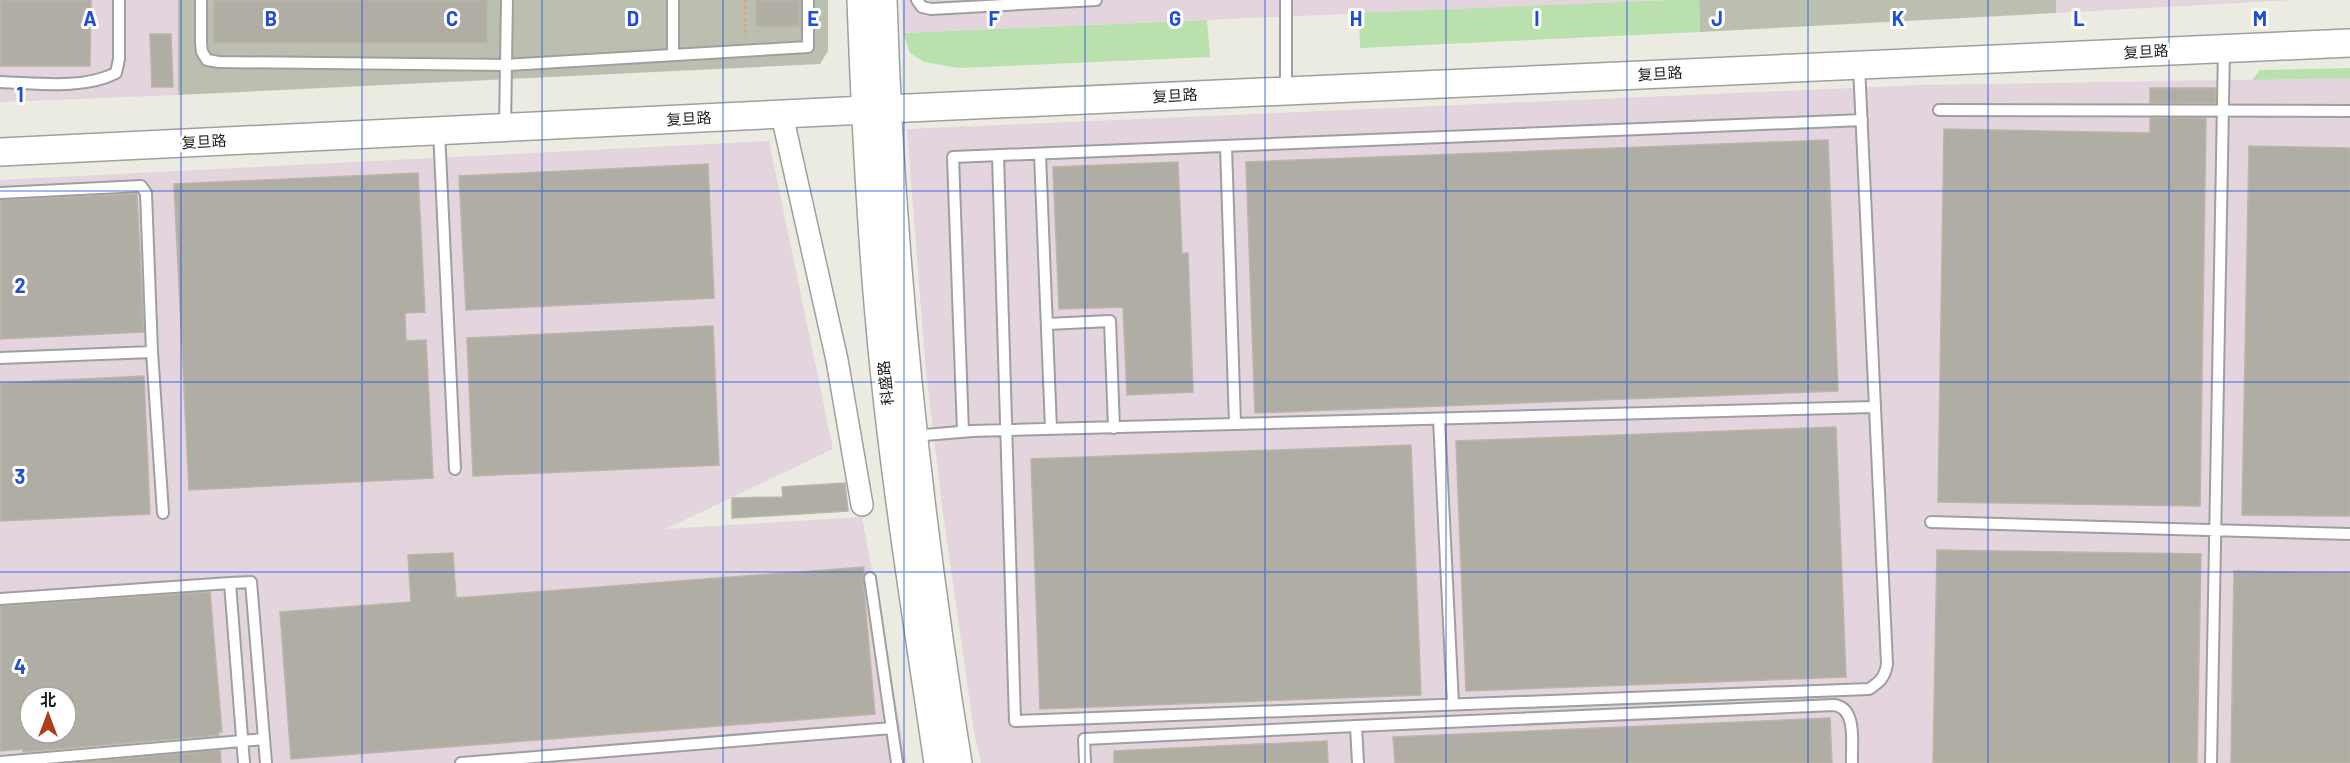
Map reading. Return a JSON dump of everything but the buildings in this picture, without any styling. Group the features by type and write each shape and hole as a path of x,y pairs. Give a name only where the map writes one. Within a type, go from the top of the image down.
{"street":[{"name":"科盛路","path":"861,0 876,110 902,437 938,763"},
{"name":"科盛路","path":"876,110 883,0"},
{"name":"复旦路","path":"0,152 2350,43"},
{"path":"782,115 837,360 862,505"},
{"name":"科盛路","path":"902,437 958,763"}],"lane":[{"path":"0,82 83,83 103,79 116,73 119,59 119,0"},
{"path":"201,0 202,52 207,60 507,66 808,47 808,0"},
{"path":"506,128 507,0"},
{"path":"673,0 673,55"},
{"path":"917,0 922,7 931,9 998,3 1096,0"},
{"path":"1286,0 1286,91"},
{"path":"2211,763 2224,48"},
{"path":"998,156 1015,721 1869,689 1879,683 1885,675 1887,664 1874,407 1872,300 1859,65"},
{"path":"1939,110 2350,111"},
{"path":"963,432 953,158 1862,120"},
{"path":"440,131 455,469"},
{"path":"1226,146 1235,424"},
{"path":"1040,154 1051,429"},
{"path":"0,193 141,186 146,193 152,352 163,513"},
{"path":"1047,324 1110,321 1114,428"},
{"path":"0,358 152,352"},
{"path":"902,437 1005,430 1874,407"},
{"path":"1439,419 1453,705"},
{"path":"1931,522 2350,534"},
{"path":"870,578 897,763"},
{"path":"0,599 251,582 266,763"},
{"path":"230,583 244,763"},
{"path":"1085,763 1084,739 1834,705 1841,706 1847,711 1850,719 1852,763"},
{"path":"1356,726 1358,763"},
{"path":"461,763 892,728"},
{"path":"0,762 264,739"}],"path":[{"path":"745,0 745,51"}],"shaded area":[{"path":"0,0 178,0 178,95 0,102"},
{"path":"178,0 828,0 828,51 820,64 178,95"},
{"path":"902,0 1669,0 903,33"},
{"path":"1699,0 2056,0 2056,13 1700,32"},
{"path":"2056,0 2291,0 2056,13"},
{"path":"2350,78 2350,763 981,763 974,732 942,506 925,361 907,129 1919,85"},
{"path":"769,141 833,449 666,529 862,517 907,763 0,763 0,180"}],"green space":[{"path":"1699,0 1700,32 1360,48 1359,13"},
{"path":"1207,20 1210,57 958,68 924,62 910,53 903,33"},
{"path":"2350,68 2350,78 2252,80 2260,70"}]}
